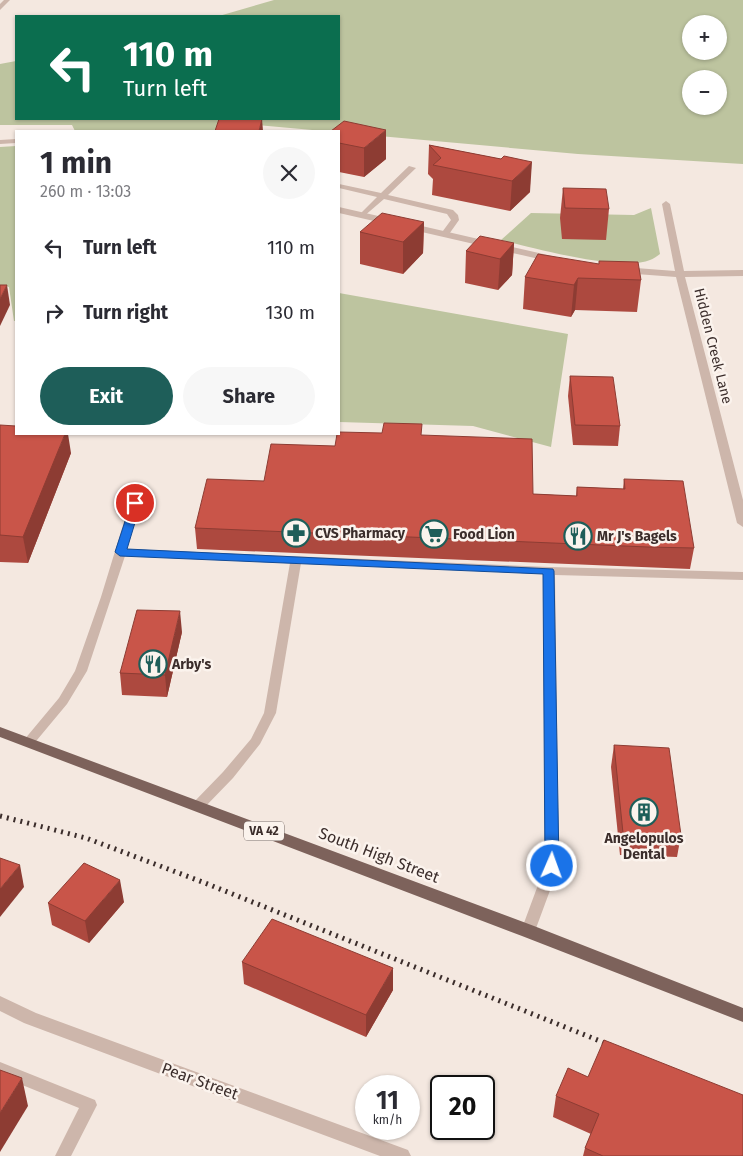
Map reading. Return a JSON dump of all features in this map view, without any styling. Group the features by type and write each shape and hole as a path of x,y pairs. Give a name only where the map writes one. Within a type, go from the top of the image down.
{"main road":[{"name":"South High Street","path":"0,732 528,931 743,1015"}],"street":[{"name":"Hidden Creek Lane","path":"666,204 680,274 740,504 743,524"},
{"path":"340,210 562,261"},
{"path":"615,270 680,274 743,273"},
{"name":"Pear Street","path":"0,1003 30,1018 402,1156"}],"lane":[{"path":"0,8 6,0"},
{"path":"0,142 15,141"},
{"path":"363,215 412,168"},
{"path":"340,186 440,209 454,215 455,220 444,235"},
{"path":"28,743 63,700 81,671 107,597 140,486"},
{"path":"120,552 549,571 743,576"},
{"path":"198,806 228,775 256,741 270,713 296,561"},
{"path":"528,931 552,866 549,571"},
{"path":"0,1069 89,1105 63,1156"}],"green space":[{"path":"274,0 743,0 743,164 578,154 340,132 340,130 313,130 225,122 218,130 74,130 72,125 0,125 0,64 15,61 15,120 340,120 340,15 222,15"},
{"path":"15,146 15,321 9,287 0,285 0,147"},
{"path":"651,208 660,254 650,260 637,263 577,258 501,240 531,213 634,215"},
{"path":"340,293 568,334 551,447 473,426 340,422"}],"building":[{"path":"219,120 262,120 259,130 215,130"},
{"path":"344,121 386,130 364,148 340,143 340,130 332,130"},
{"path":"429,145 501,159 504,156 532,162 512,181 433,165 441,158"},
{"path":"563,188 606,189 609,209 565,208"},
{"path":"382,213 424,222 403,242 360,232"},
{"path":"480,236 514,243 500,259 466,251"},
{"path":"538,254 599,264 599,261 638,262 641,280 578,278 574,285 525,277"},
{"path":"0,285 7,285 0,299"},
{"path":"570,376 613,377 620,426 575,425"},
{"path":"384,423 422,424 421,435 532,439 533,494 577,496 577,487 625,489 624,479 683,481 694,548 195,528 207,479 264,481 271,444 335,446 337,435 340,435 340,432 382,433"},
{"path":"0,425 15,426 15,435 65,435 23,537 0,535"},
{"path":"137,610 180,611 165,675 120,673"},
{"name":"Angelopulos Dental","path":"614,745 669,748 681,835 623,833"},
{"path":"0,858 20,865 0,889"},
{"path":"84,863 120,880 85,921 48,903"},
{"path":"272,919 393,968 366,1015 242,962"},
{"path":"604,1040 743,1095 743,1156 603,1156 585,1148 599,1114 556,1096 568,1068 588,1077"},
{"path":"0,1070 22,1078 0,1113"}],"railway":[{"path":"0,816 86,838 205,883 615,1047"}],"place":[{"name":"CVS Pharmacy","path":"296,533"},
{"name":"Food Lion","path":"434,534"},
{"name":"Mr J's Bagels","path":"578,536"},
{"name":"Arby's","path":"153,664"},
{"name":"Angelopulos Dental","path":"644,812"}],"route":[{"path":"135,503 120,552 549,571 552,866"}]}
